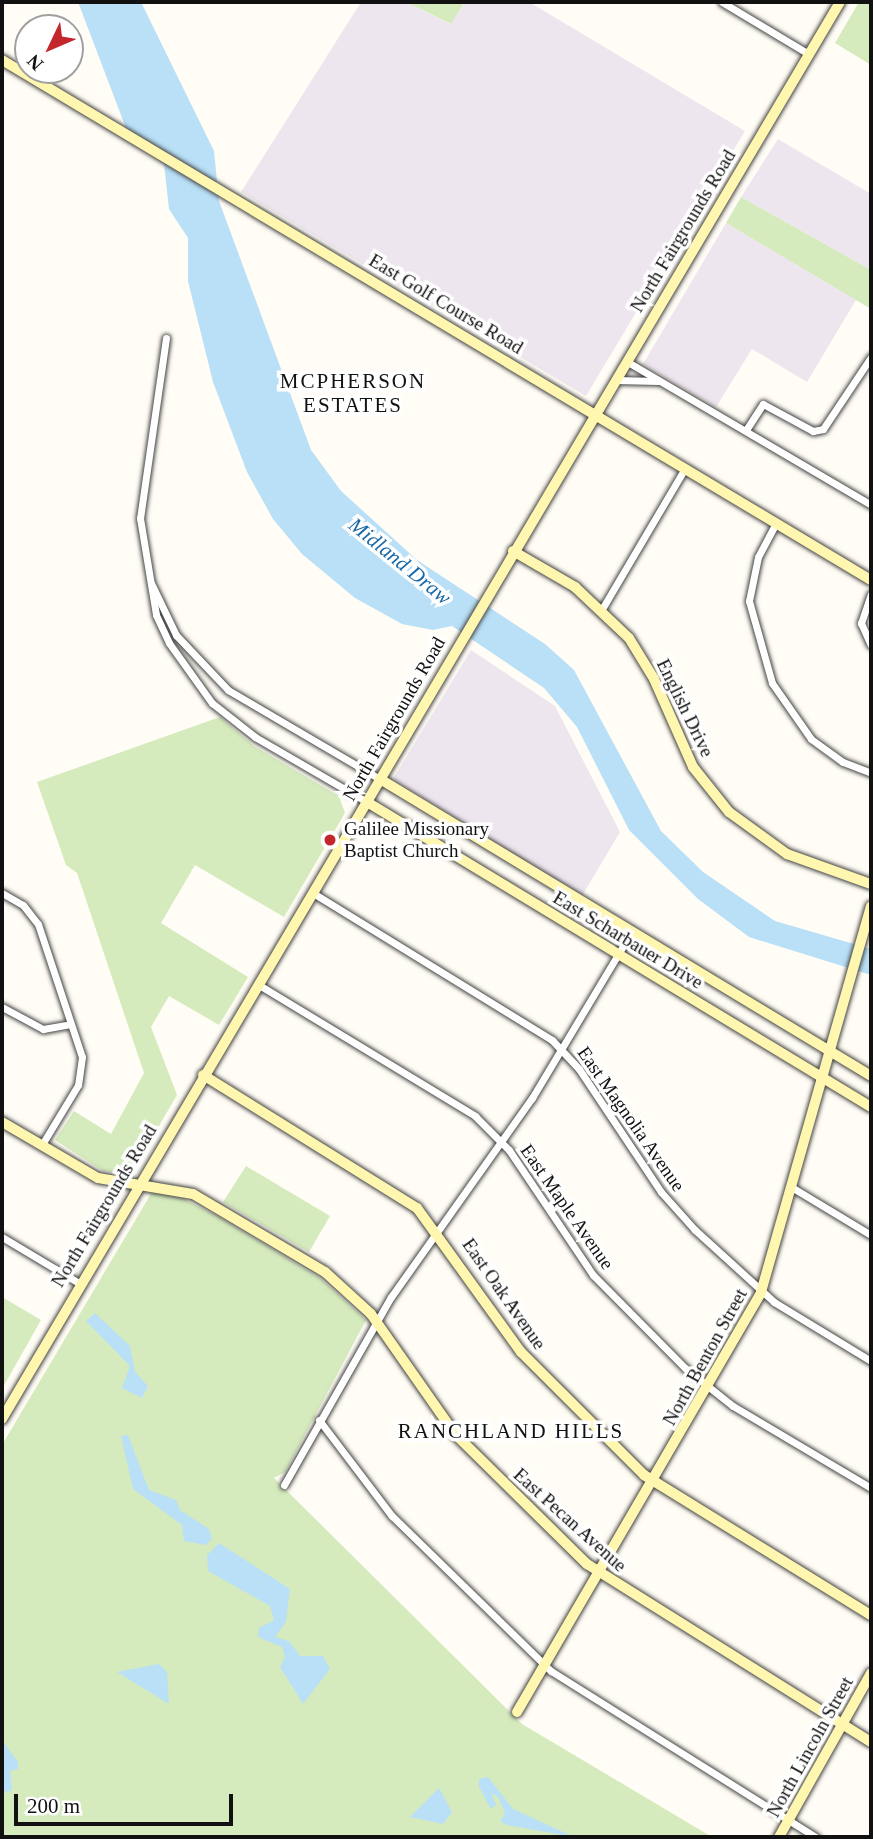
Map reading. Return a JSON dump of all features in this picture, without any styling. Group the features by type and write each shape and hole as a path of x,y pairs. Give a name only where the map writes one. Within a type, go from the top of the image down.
{"street":[{"path":"722,2 809,54"},
{"name":"North Fairgrounds Road","path":"2,1419 79,1283 259,985 480,605 840,2"},
{"name":"East Golf Course Road","path":"2,60 871,580"},
{"path":"166,338 140,518 146,573 169,643 212,703 256,737 367,802"},
{"path":"746,430 763,404 813,431 823,429 871,357"},
{"path":"626,361 871,503"},
{"path":"615,380 659,381"},
{"path":"603,609 685,468"},
{"path":"776,523 758,557 749,601 772,683 811,739 830,755 871,773"},
{"name":"English Drive","path":"513,551 603,609 644,661 693,767 729,812 788,854 871,884"},
{"path":"146,573 176,635 220,683 284,727 380,779"},
{"path":"871,594 861,623 871,645"},
{"name":"East Scharbauer Drive","path":"380,779 871,1076"},
{"name":"East Scharbauer Drive","path":"367,802 871,1108"},
{"path":"2,893 36,919 72,1024 82,1071 41,1146"},
{"name":"East Magnolia Avenue","path":"313,893 530,1023 562,1049 665,1196 761,1292 871,1361"},
{"name":"North Benton Street","path":"517,1712 708,1388 761,1292 793,1188 871,906"},
{"path":"284,1485 376,1322 437,1230 502,1142 562,1049 632,931"},
{"name":"East Maple Avenue","path":"259,985 454,1101 502,1142 593,1275 708,1388 871,1488"},
{"path":"2,1007 43,1029 72,1024"},
{"name":"East Oak Avenue","path":"203,1075 389,1186 437,1230 521,1352 653,1482 871,1615"},
{"name":"East Pecan Avenue","path":"2,1122 98,1178 138,1185 160,1184 204,1199 332,1277 376,1322 455,1434 598,1573 871,1742"},
{"path":"793,1188 871,1235"},
{"path":"2,1237 79,1283"},
{"path":"319,1420 392,1516 544,1665 816,1837"},
{"name":"North Lincoln Street","path":"779,1837 871,1673"}],"shaded area":[{"path":"361,2 406,2 450,24 466,2 529,2 745,131 586,396 241,192"},
{"path":"778,139 871,194 871,270 741,197"},
{"path":"726,223 856,300 807,382 752,349 716,407 643,364"},
{"path":"471,650 555,706 620,832 582,896 393,779"}],"green space":[{"path":"406,2 465,2 451,24"},
{"path":"859,2 871,2 871,65 835,43"},
{"path":"741,197 871,270 871,309 726,223"},
{"path":"220,717 254,746 339,796 345,813 284,917 195,865 161,923 248,977 219,1025 169,996 151,1027 177,1095 131,1174 103,1171 55,1140 74,1111 111,1134 144,1073 77,873 66,865 37,782"},
{"path":"246,1166 330,1216 309,1252 223,1202"},
{"path":"152,1192 178,1196 217,1216 320,1278 366,1320 285,1472 274,1478 522,1724 712,1837 2,1837 2,1445"},
{"path":"2,1297 41,1320 2,1389"}],"water":[{"name":"Midland Draw","path":"78,2 141,2 214,151 219,201 311,450 341,491 417,560 545,644 574,670 661,831 703,872 775,921 871,949 871,975 749,937 698,899 629,830 577,727 544,688 452,626 433,630 402,624 355,598 302,554 273,519 247,472 213,382 188,281 188,238 169,209 164,164 129,136"},
{"path":"95,1313 130,1346 135,1372 148,1386 142,1398 122,1388 130,1366 86,1321"},
{"path":"128,1435 149,1490 176,1500 180,1510 209,1529 212,1539 206,1545 184,1541 182,1525 133,1489 121,1436"},
{"path":"219,1543 290,1589 286,1622 275,1637 289,1641 300,1656 323,1656 330,1669 303,1704 280,1667 285,1657 282,1647 258,1637 259,1628 274,1620 270,1606 208,1571 207,1555"},
{"path":"159,1664 167,1672 169,1704 117,1672"},
{"path":"2,1740 18,1762 18,1769 10,1771 12,1789 8,1793 2,1789"},
{"path":"488,1777 513,1809 574,1837 507,1825 500,1821 505,1813 498,1797 491,1793 496,1805 491,1809 479,1787 479,1779"},
{"path":"439,1788 452,1812 443,1824 410,1817"}],"place":[{"name":"Galilee Missionary Baptist Church","path":"330,840"}],"district":[{"name":"MCPHERSON ESTATES","path":"353,393"},
{"name":"RANCHLAND HILLS","path":"511,1431"}]}
